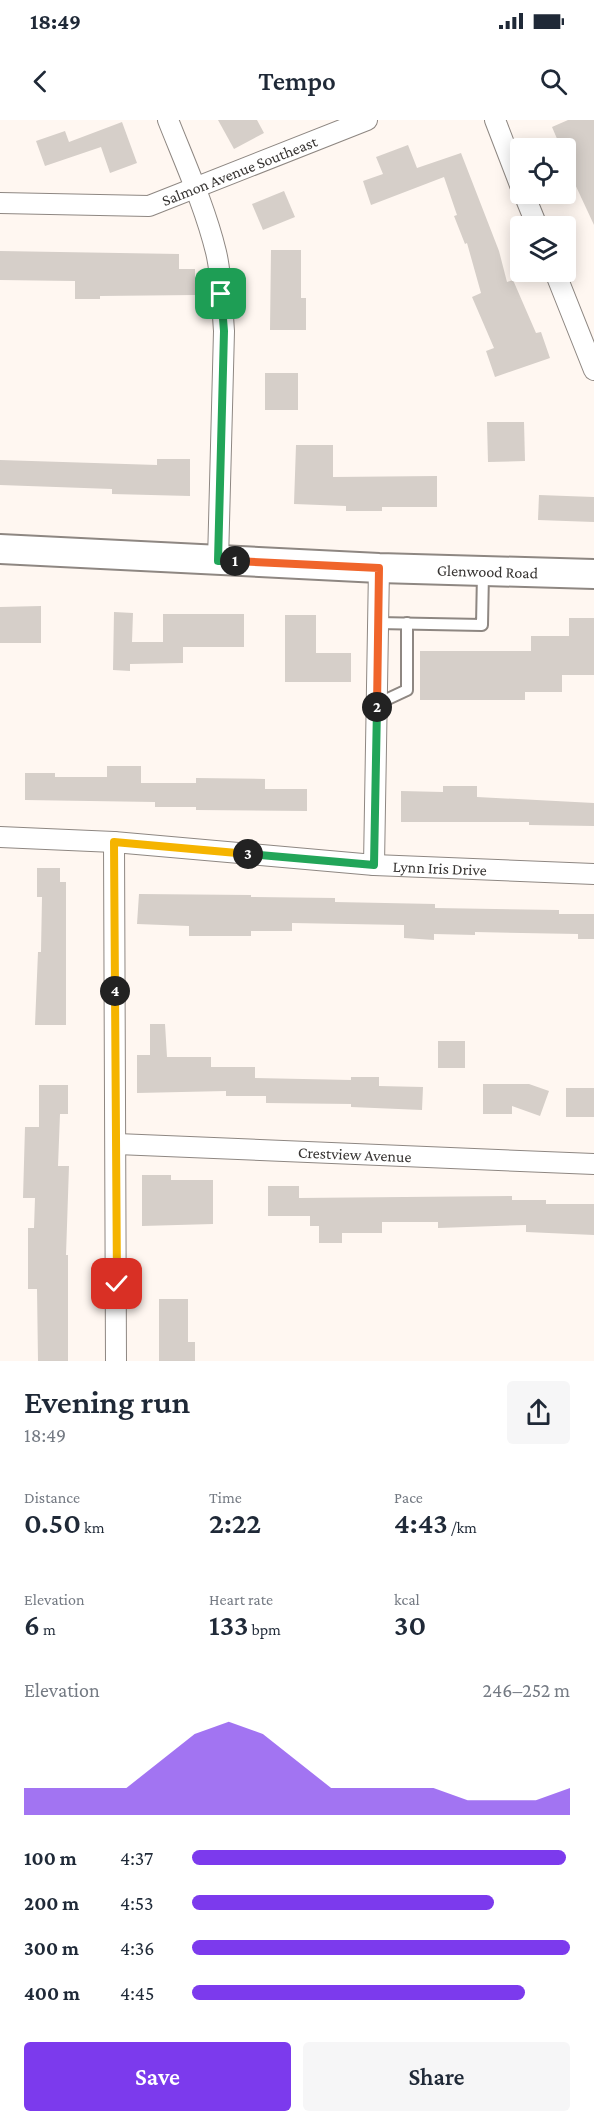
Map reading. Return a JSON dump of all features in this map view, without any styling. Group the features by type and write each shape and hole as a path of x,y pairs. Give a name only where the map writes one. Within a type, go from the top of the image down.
{"main road":[{"name":"Glenwood Road","path":"0,549 379,568 594,574"}],"street":[{"path":"168,120 195,190 216,255 224,331 218,561"},
{"name":"Salmon Avenue Southeast","path":"0,203 149,206 195,190 367,120"},
{"path":"495,120 510,159"},
{"path":"559,282 594,370"},
{"path":"374,865 379,568"},
{"name":"Lynn Iris Drive","path":"0,837 114,842 374,865 594,874"},
{"path":"114,842 117,1144 116,1361"},
{"name":"Crestview Avenue","path":"117,1144 594,1164"}],"lane":[{"path":"378,623 482,625 483,570"},
{"path":"377,704 407,690 407,623"}],"building":[{"path":"218,120 257,120 264,133 234,149"},
{"path":"568,120 594,120 594,225 576,186 576,138 557,138 552,127"},
{"path":"122,122 137,163 110,173 101,147 45,166 36,141 65,131 69,142"},
{"path":"408,145 417,168 461,153 499,251 507,282 514,282 536,333 541,332 550,358 495,377 486,351 494,348 472,297 481,293 467,243 465,244 454,216 457,215 444,177 371,205 363,181 383,174 376,157"},
{"path":"284,191 295,217 263,230 252,204"},
{"path":"271,250 301,250 301,298 306,298 306,330 270,330"},
{"path":"0,251 179,254 179,269 195,269 195,295 100,296 100,299 75,299 75,281 0,280"},
{"path":"265,373 298,373 298,410 265,410"},
{"path":"487,422 524,422 525,461 488,462"},
{"path":"296,445 333,445 333,477 437,476 437,507 382,507 382,511 346,511 346,506 294,504"},
{"path":"157,459 190,459 190,496 112,494 112,489 0,485 0,460 157,465"},
{"path":"539,495 594,497 594,522 538,520"},
{"path":"41,606 41,643 0,643 0,607"},
{"path":"114,612 133,613 132,642 163,642 163,614 244,614 244,647 183,647 183,663 130,664 130,671 113,670"},
{"path":"285,615 316,615 316,653 351,653 351,682 285,682"},
{"path":"569,618 594,618 594,675 562,675 562,692 525,692 525,700 420,700 420,651 531,651 531,636 569,636"},
{"path":"107,766 141,766 141,783 196,783 196,778 265,779 265,789 307,789 307,811 196,810 196,807 155,807 155,802 25,800 25,773 55,773 55,777 107,777"},
{"path":"443,786 477,786 477,797 594,803 594,826 529,825 529,822 401,822 401,791 443,792"},
{"path":"37,868 60,868 60,882 66,882 66,1025 35,1025 38,952 41,952 42,897 37,897"},
{"path":"139,894 335,898 335,902 435,904 435,908 559,910 559,914 594,914 594,939 578,939 578,934 475,932 475,935 434,934 434,940 404,938 404,925 292,923 292,931 251,931 251,936 189,936 189,926 137,924"},
{"path":"150,1024 165,1024 167,1057 211,1057 211,1067 255,1067 255,1078 351,1080 351,1077 379,1077 379,1086 423,1087 422,1110 351,1107 351,1104 266,1103 266,1096 226,1096 226,1091 137,1093 137,1055 150,1055"},
{"path":"438,1041 465,1041 465,1068 438,1068"},
{"path":"483,1084 529,1084 549,1091 540,1116 512,1106 512,1114 483,1114"},
{"path":"39,1085 68,1085 68,1114 60,1114 58,1166 69,1166 66,1255 68,1255 68,1361 38,1361 37,1289 28,1289 28,1228 34,1228 35,1198 23,1198 25,1127 39,1127"},
{"path":"566,1088 594,1088 594,1117 566,1117"},
{"path":"142,1175 171,1175 171,1180 213,1180 213,1224 142,1226"},
{"path":"268,1186 299,1186 299,1198 512,1196 512,1200 546,1200 546,1204 594,1204 594,1235 526,1232 526,1225 438,1228 438,1222 382,1222 382,1233 342,1233 342,1243 319,1243 319,1226 310,1226 310,1216 268,1216"},
{"path":"159,1299 188,1299 188,1342 195,1342 195,1361 159,1361"}],"route":[{"path":"117,1284 114,842 374,865 379,568 218,561 224,331 221,294"}]}
